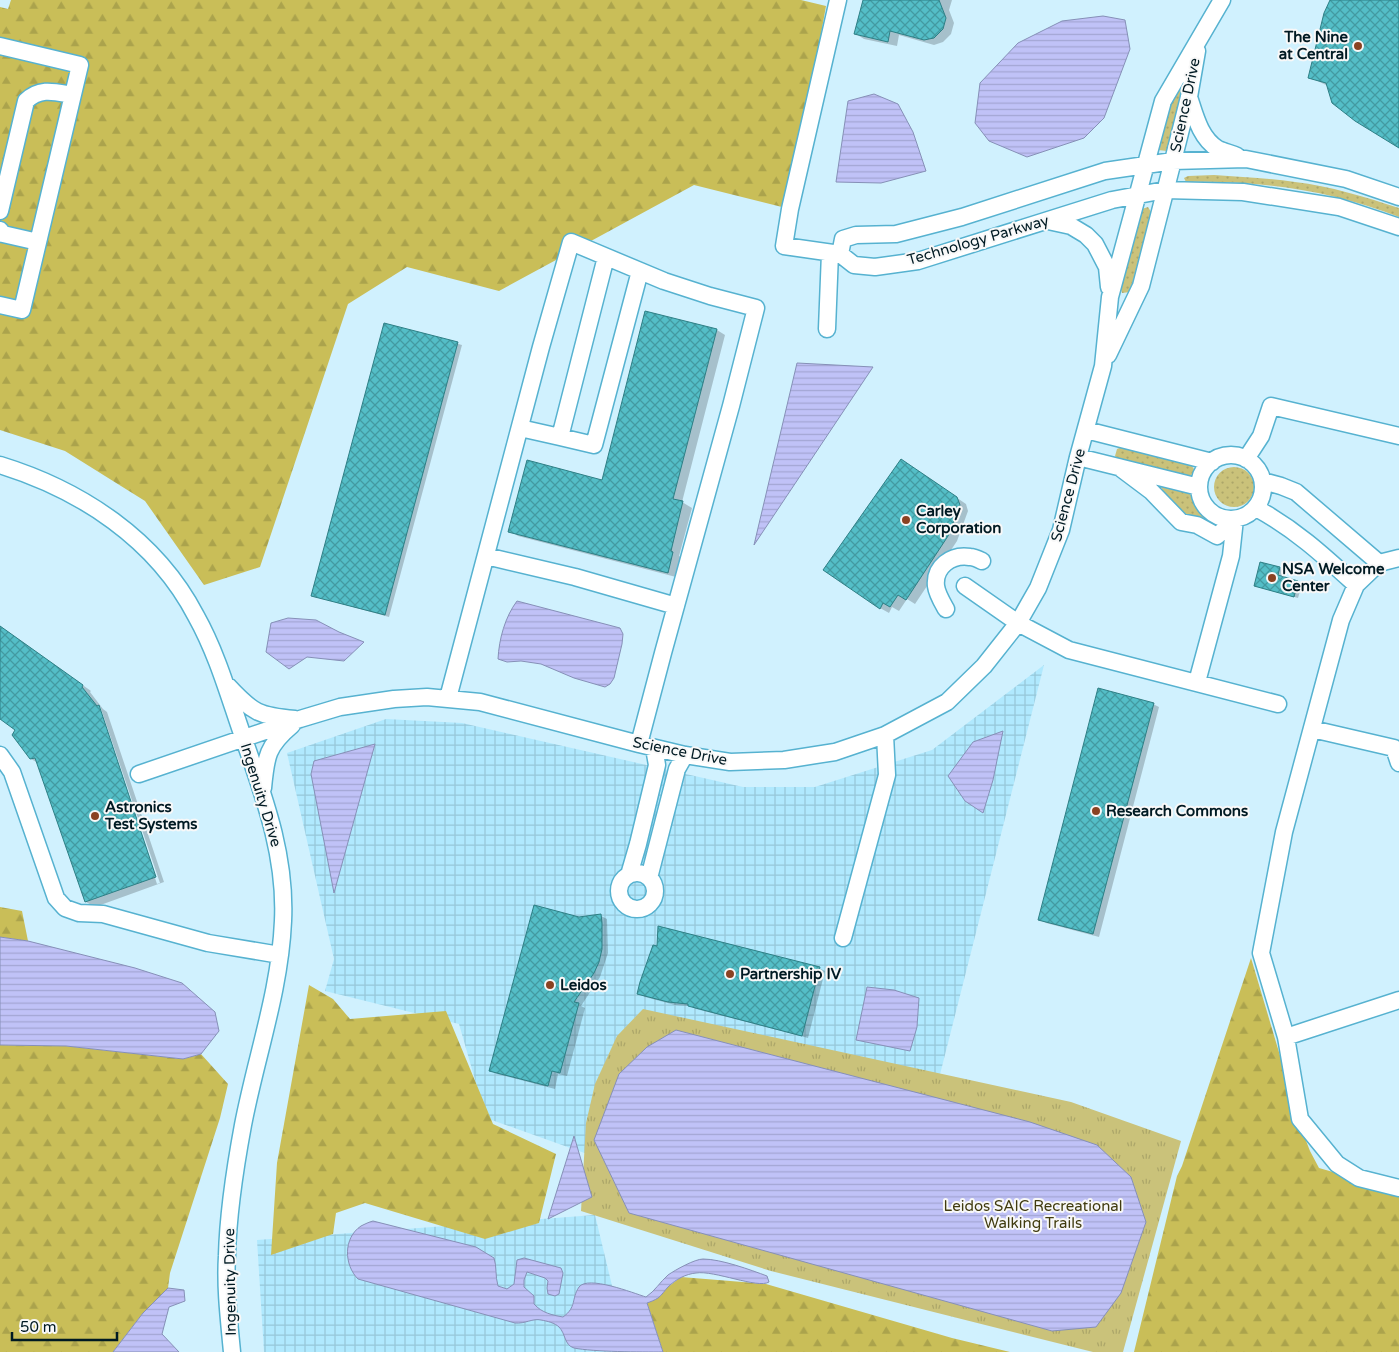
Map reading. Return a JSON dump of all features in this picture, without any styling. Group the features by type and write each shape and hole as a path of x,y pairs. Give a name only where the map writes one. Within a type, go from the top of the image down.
{"street":[{"path":"827,329 835,253 784,246 790,209 838,0"},
{"name":"Science Drive","path":"139,774 340,707 402,698 448,698 486,703 647,746 685,755 730,762 784,760 835,752 885,735 947,702 984,666 1018,623 1038,588 1061,530 1078,457 1103,366 1110,297 1163,101 1222,0"},
{"name":"Science Drive","path":"1103,366 1141,286 1189,97 1199,42"},
{"path":"0,46 80,65 22,310 0,305"},
{"path":"0,211 26,101 33,94 47,90 72,95"},
{"path":"1189,97 1197,121 1211,143 1218,149 1246,159"},
{"name":"Technology Parkway","path":"1399,197 1346,179 1246,159 1173,161 1105,171 962,217 896,234 856,235 843,239 835,253 854,265 875,266 918,261 1112,200 1165,190 1243,192 1339,207 1399,226"},
{"path":"1046,220 1071,226 1086,235 1095,244 1107,267 1110,297"},
{"path":"0,230 3,234 38,242"},
{"path":"448,698 541,347 571,242 640,271 710,296 756,308 676,606 647,746 657,765 629,875 621,883 619,894 625,905 636,909 648,906 655,896 654,885 649,878 639,873 629,875"},
{"path":"560,437 606,257"},
{"path":"520,428 594,445 640,271"},
{"path":"1246,459 1261,436 1271,406 1399,436"},
{"path":"1086,430 1212,462"},
{"path":"1229,455 1246,459 1254,464 1260,472 1263,481 1261,500 1256,508 1243,518 1224,519 1214,515 1203,502 1199,487 1205,469 1220,457 1229,455"},
{"path":"1078,457 1199,487"},
{"name":"Ingenuity Drive","path":"0,465 42,479 78,497 106,515 140,543 175,583 195,613 216,659 263,793 274,832 282,871 284,914 273,998 244,1123 230,1203 226,1266 232,1352"},
{"path":"1119,467 1151,491 1181,522 1197,525 1217,536 1235,519"},
{"path":"1263,481 1296,492 1379,563"},
{"path":"1256,508 1281,522 1311,544 1356,586"},
{"path":"1197,682 1231,556 1235,519"},
{"path":"486,556 574,577 676,606"},
{"path":"946,609 936,586 938,570 946,562 959,557 970,557 982,561"},
{"path":"1399,558 1379,563 1356,586 1341,620 1284,832 1261,953 1286,1037 1300,1119 1337,1164 1359,1178 1399,1188"},
{"path":"965,586 1018,623 1069,650 1278,704"},
{"path":"225,683 243,702 259,713 300,719"},
{"path":"263,793 265,768 269,751 278,737 300,719"},
{"path":"1312,729 1394,748 1399,763"},
{"path":"843,938 887,775 885,735"},
{"path":"0,755 12,772 56,898 65,908 79,913 103,914 208,943 280,955"},
{"path":"649,878 677,769 685,755"},
{"path":"1286,1037 1399,1000"}],"shaded area":[{"path":"1103,16 1125,20 1130,49 1104,118 1084,138 1027,157 989,141 975,123 980,83 1018,43 1062,21"},
{"path":"874,94 898,104 913,132 926,171 881,183 836,182 848,101"},
{"path":"797,363 873,367 754,545"},
{"path":"517,601 620,628 623,634 622,644 614,678 610,684 605,687 574,678 541,664 521,661 507,662 498,659 503,629"},
{"path":"288,618 316,620 364,642 344,661 307,657 289,669 266,652 271,623"},
{"path":"1044,665 933,1102 590,1155 486,1118 459,1024 325,991 334,959 287,753 386,719 462,723 743,787 815,787 932,750"},
{"path":"1003,731 993,780 983,813 965,801 948,776 973,742"},
{"path":"375,744 334,893 311,774 314,761"},
{"path":"0,937 28,941 135,968 182,983 215,1012 219,1031 201,1054 183,1059 66,1046 0,1045"},
{"path":"867,987 894,990 919,998 917,1027 910,1051 856,1040"},
{"name":"Leidos SAIC Recreational Walking Trails","path":"676,1030 1030,1122 1097,1145 1131,1177 1146,1222 1121,1293 1096,1327 1052,1331 629,1213 594,1140 619,1074 647,1047"},
{"path":"574,1136 592,1197 548,1219"},
{"path":"595,1215 628,1352 264,1352 257,1240"},
{"path":"373,1221 476,1247 494,1258 498,1286 507,1289 514,1284 517,1260 524,1258 561,1268 563,1273 559,1294 555,1296 548,1294 548,1281 545,1278 527,1272 524,1287 534,1296 534,1304 540,1310 563,1317 570,1310 579,1287 584,1284 591,1283 611,1286 646,1297 668,1275 699,1259 710,1259 744,1268 767,1276 769,1282 763,1284 713,1274 689,1274 674,1282 658,1298 647,1303 663,1352 605,1351 574,1348 568,1344 559,1327 551,1322 532,1320 515,1323 358,1279 353,1273 348,1259 348,1244 355,1231"},
{"path":"168,1288 184,1290 185,1301 169,1307 162,1334 179,1352 113,1352 143,1313"}],"green space":[{"path":"11,0 801,0 826,6 790,209 694,185 499,291 407,267 348,304 260,567 204,585 145,501 65,451 0,430 0,7 8,9"},
{"path":"1187,76 1171,143 1167,151 1158,150 1171,97"},
{"path":"1214,175 1285,181 1334,189 1399,208 1399,217 1347,200 1294,189 1240,183 1186,182 1184,178 1188,176"},
{"path":"1148,207 1151,212 1130,292 1122,293 1120,286 1139,210"},
{"path":"1122,447 1191,465 1194,469 1193,474 1189,476 1117,459 1115,456 1117,449"},
{"path":"1234,467 1248,473 1254,487 1248,501 1234,507 1220,501 1214,487 1220,473"},
{"path":"1159,484 1184,490 1191,495 1201,514 1208,518 1211,524 1197,521 1185,514 1170,499"},
{"path":"0,907 22,911 28,941 0,937"},
{"path":"1251,958 1303,1133 1319,1168 1399,1191 1399,1352 1134,1352 1177,1176 1182,1166"},
{"path":"309,985 333,999 350,1019 446,1011 493,1124 556,1154 539,1223 485,1239 365,1203 336,1213 333,1234 271,1255 277,1163"},
{"name":"Leidos SAIC Recreational Walking Trails","path":"643,1009 1071,1102 1181,1141 1123,1352 1093,1352 771,1271 581,1211 586,1123 595,1084 617,1036"},
{"path":"0,1045 66,1046 183,1059 201,1054 228,1084 220,1118 170,1273 168,1288 143,1313 113,1352 0,1352"},
{"path":"681,1277 766,1284 952,1338 1010,1352 663,1352 647,1303"}],"building":[{"path":"863,0 939,0 946,18 943,29 934,38 924,40 890,31 888,42 854,34"},
{"name":"The Nine at Central","path":"1330,0 1399,0 1399,148 1355,121 1332,103 1326,83 1308,78 1324,13"},
{"path":"645,311 717,329 673,499 683,501 671,551 673,552 668,573 508,532 527,460 602,480"},
{"path":"384,323 458,342 385,615 311,596"},
{"name":"Carley Corporation","path":"901,459 957,497 960,505 948,536 906,600 898,595 890,607 883,603 880,609 823,570"},
{"name":"NSA Welcome Center","path":"1260,562 1280,567 1278,575 1298,581 1294,597 1254,586"},
{"name":"Astronics Test Systems","path":"0,626 83,685 82,687 97,706 99,705 156,877 85,902 35,758 30,759 12,735 15,730 0,719"},
{"name":"Research Commons","path":"1098,688 1154,703 1093,934 1038,920"},
{"name":"Leidos","path":"534,905 579,917 601,914 602,923 602,949 599,962 594,973 574,1002 579,1003 560,1073 552,1071 548,1086 489,1071"},
{"name":"Partnership IV","path":"658,926 820,967 802,1036 688,1006 688,1004 668,1002 637,994 653,945 657,946"}],"place":[{"name":"The Nine at Central","path":"1358,46"},
{"name":"Carley Corporation","path":"906,520"},
{"name":"NSA Welcome Center","path":"1272,578"},
{"name":"Research Commons","path":"1096,811"},
{"name":"Astronics Test Systems","path":"95,816"},
{"name":"Partnership IV","path":"730,974"},
{"name":"Leidos","path":"550,985"}]}
